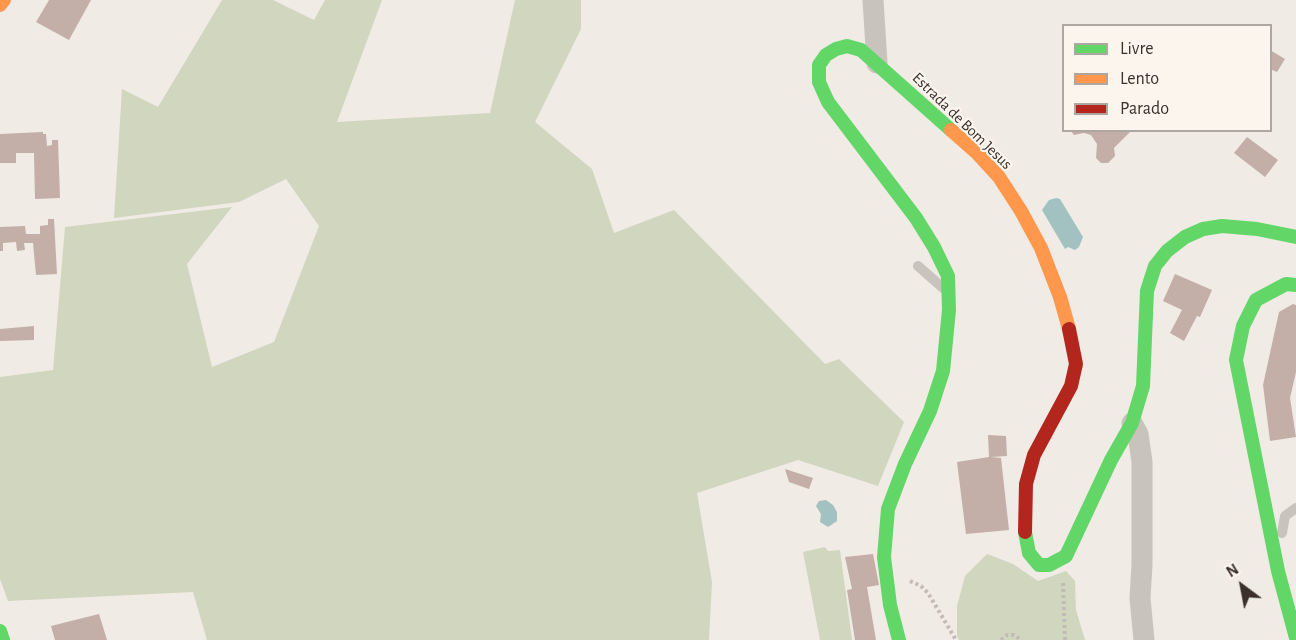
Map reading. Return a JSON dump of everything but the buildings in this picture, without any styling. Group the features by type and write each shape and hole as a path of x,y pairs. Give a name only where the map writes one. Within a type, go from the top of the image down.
{"main road":[{"path":"0,5 4,0"},
{"name":"Estrada de Bom Jesus","path":"899,640 890,605 884,557 888,509 905,464 930,411 943,371 947,342 948,276 916,218 828,102 819,82 819,64 836,48 848,46 861,50 977,153 999,177 1041,248 1060,297 1076,364 1071,386 1034,455 1026,484 1025,531 1029,553 1039,565 1049,565 1066,556"},
{"path":"1066,556 1111,460 1132,423 1143,386 1147,291 1155,266 1167,251 1185,237 1203,229 1222,226 1257,229 1296,237"},
{"path":"1296,285 1286,284 1256,300 1243,326 1236,360 1274,552 1296,638"},
{"path":"0,631 3,640"}],"street":[{"path":"873,0 877,63"},
{"path":"1132,423 1138,434 1142,462 1140,598 1144,640"}],"lane":[{"path":"918,266 948,292"},
{"path":"1274,552 1283,546 1282,521 1288,512 1296,508"}],"path":[{"path":"1065,640 1063,586 1066,556"},
{"path":"887,582 911,581 921,586 928,593 956,640"},
{"path":"1001,640 1007,635 1014,635 1021,640"}],"green space":[{"path":"222,0 273,0 314,20 325,0 382,0 337,122 490,113 515,0 581,0 581,29 535,122 592,169 614,233 674,210 825,364 839,359 904,422 878,486 798,460 697,493 712,582 709,640 207,640 193,592 8,601 0,579 0,377 53,370 65,227 232,207 187,264 212,367 274,342 319,226 286,179 239,202 114,218 122,89 158,107"},
{"path":"825,547 828,551 840,550 852,640 820,640 803,552"},
{"path":"987,554 1013,564 1038,581 1066,571 1075,581 1076,610 1085,640 959,640 957,606 965,576"}],"water":[{"path":"1060,199 1083,237 1079,247 1075,250 1068,247 1065,249 1042,210 1049,200"},
{"path":"826,500 837,512 837,521 828,527 820,522 821,514 816,506 819,501"}],"traffic: fast":[{"path":"899,640 890,605 884,557 888,509 905,464 930,411 943,371 949,310 948,276 916,218 828,102 819,82 819,65 826,55 836,49 847,46 861,50 951,130"},
{"path":"1025,532 1029,553 1039,565 1049,565 1066,556 1111,460 1132,423 1143,386 1147,291 1155,266 1167,251 1185,237 1203,229 1222,226 1257,229 1296,237"},
{"path":"1296,285 1286,284 1256,300 1243,326 1236,360 1278,571 1296,638"},
{"path":"0,631 3,640"}],"traffic: slow":[{"path":"0,5 4,0"},
{"path":"951,130 999,177 1021,211 1041,248 1060,297 1069,329"}],"traffic: jam":[{"path":"1025,532 1026,484 1034,455 1071,386 1076,364 1069,329"}]}
